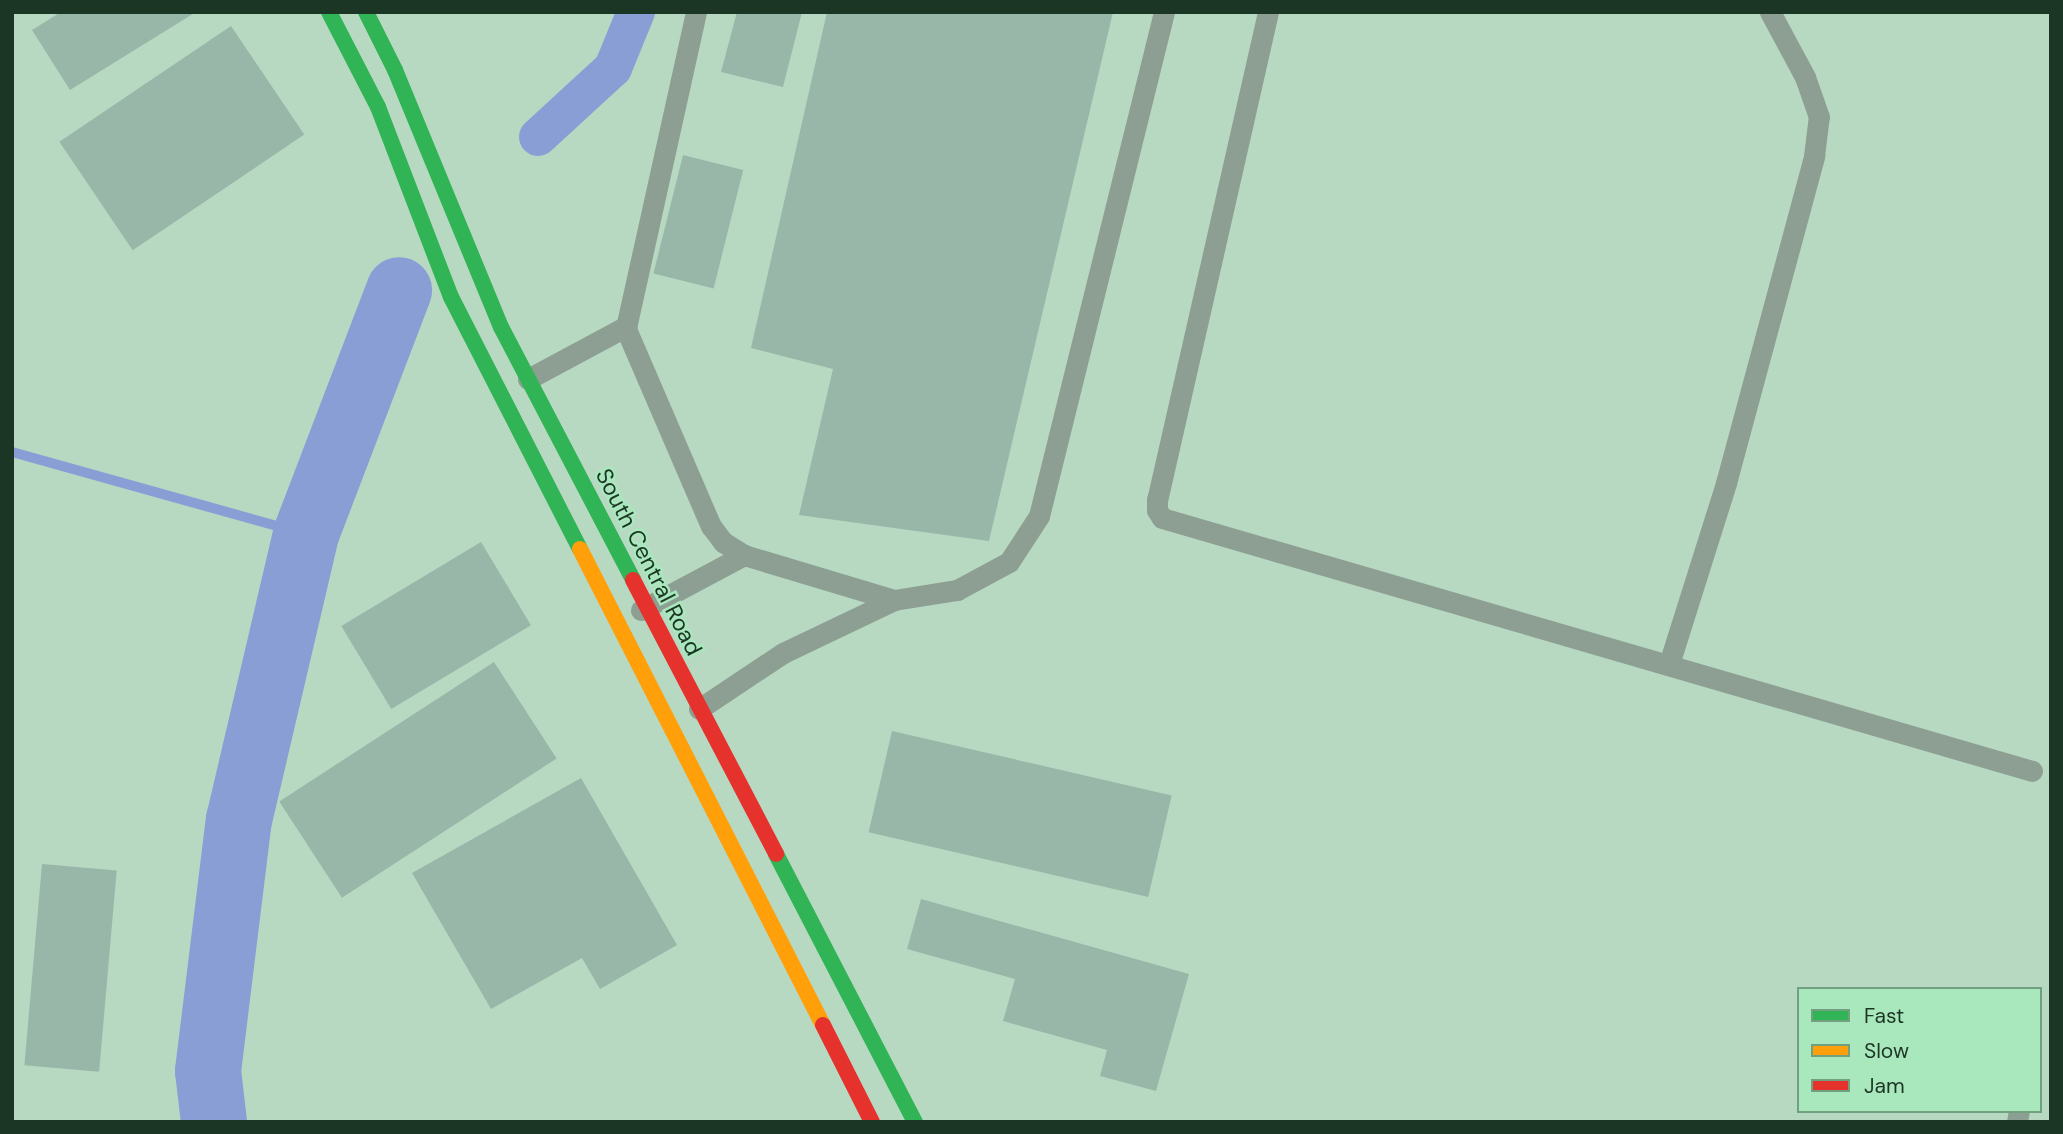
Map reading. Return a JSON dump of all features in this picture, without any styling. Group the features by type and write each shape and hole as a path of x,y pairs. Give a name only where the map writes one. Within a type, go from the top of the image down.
{"street":[{"path":"329,12 378,107 451,297 872,1122"},
{"name":"South Central Road","path":"366,12 395,70 501,327 915,1122"}],"lane":[{"path":"696,12 627,327 711,526 723,542 744,555 894,600"},
{"path":"699,709 783,653 894,600 957,590 1009,562 1039,516 1164,12"},
{"path":"1268,12 1160,486 1157,510 1163,518 2032,771"},
{"path":"1669,664 1726,483 1814,156 1819,117 1805,77 1770,12"},
{"path":"528,379 627,327"},
{"path":"616,620 647,607 744,555"}],"building":[{"path":"61,12 196,12 70,90 32,30"},
{"path":"737,12 802,12 783,87 721,72"},
{"path":"827,12 1113,12 989,541 799,515 833,369 751,348"},
{"path":"231,26 304,135 133,250 59,142"},
{"path":"683,155 743,170 714,288 653,273"},
{"path":"481,542 531,625 391,709 341,626"},
{"path":"494,662 557,758 342,898 279,801"},
{"path":"892,731 1172,796 1148,897 869,832"},
{"path":"581,778 677,945 600,989 582,958 491,1009 412,873"},
{"path":"42,864 117,871 99,1072 24,1065"},
{"path":"921,899 1189,974 1156,1091 1100,1076 1107,1050 1003,1021 1015,979 907,949"}],"waterway":[{"path":"538,137 613,68 636,12"},
{"path":"214,1122 208,1071 239,820 306,534 399,290"},
{"path":"12,452 306,534"}],"traffic: fast":[{"path":"329,12 378,107 451,297 580,549"},
{"path":"366,12 395,70 501,327 633,580"},
{"path":"776,854 915,1122"}],"traffic: slow":[{"path":"580,549 823,1025"}],"traffic: jam":[{"path":"633,580 776,854"},
{"path":"823,1025 872,1122"}]}
